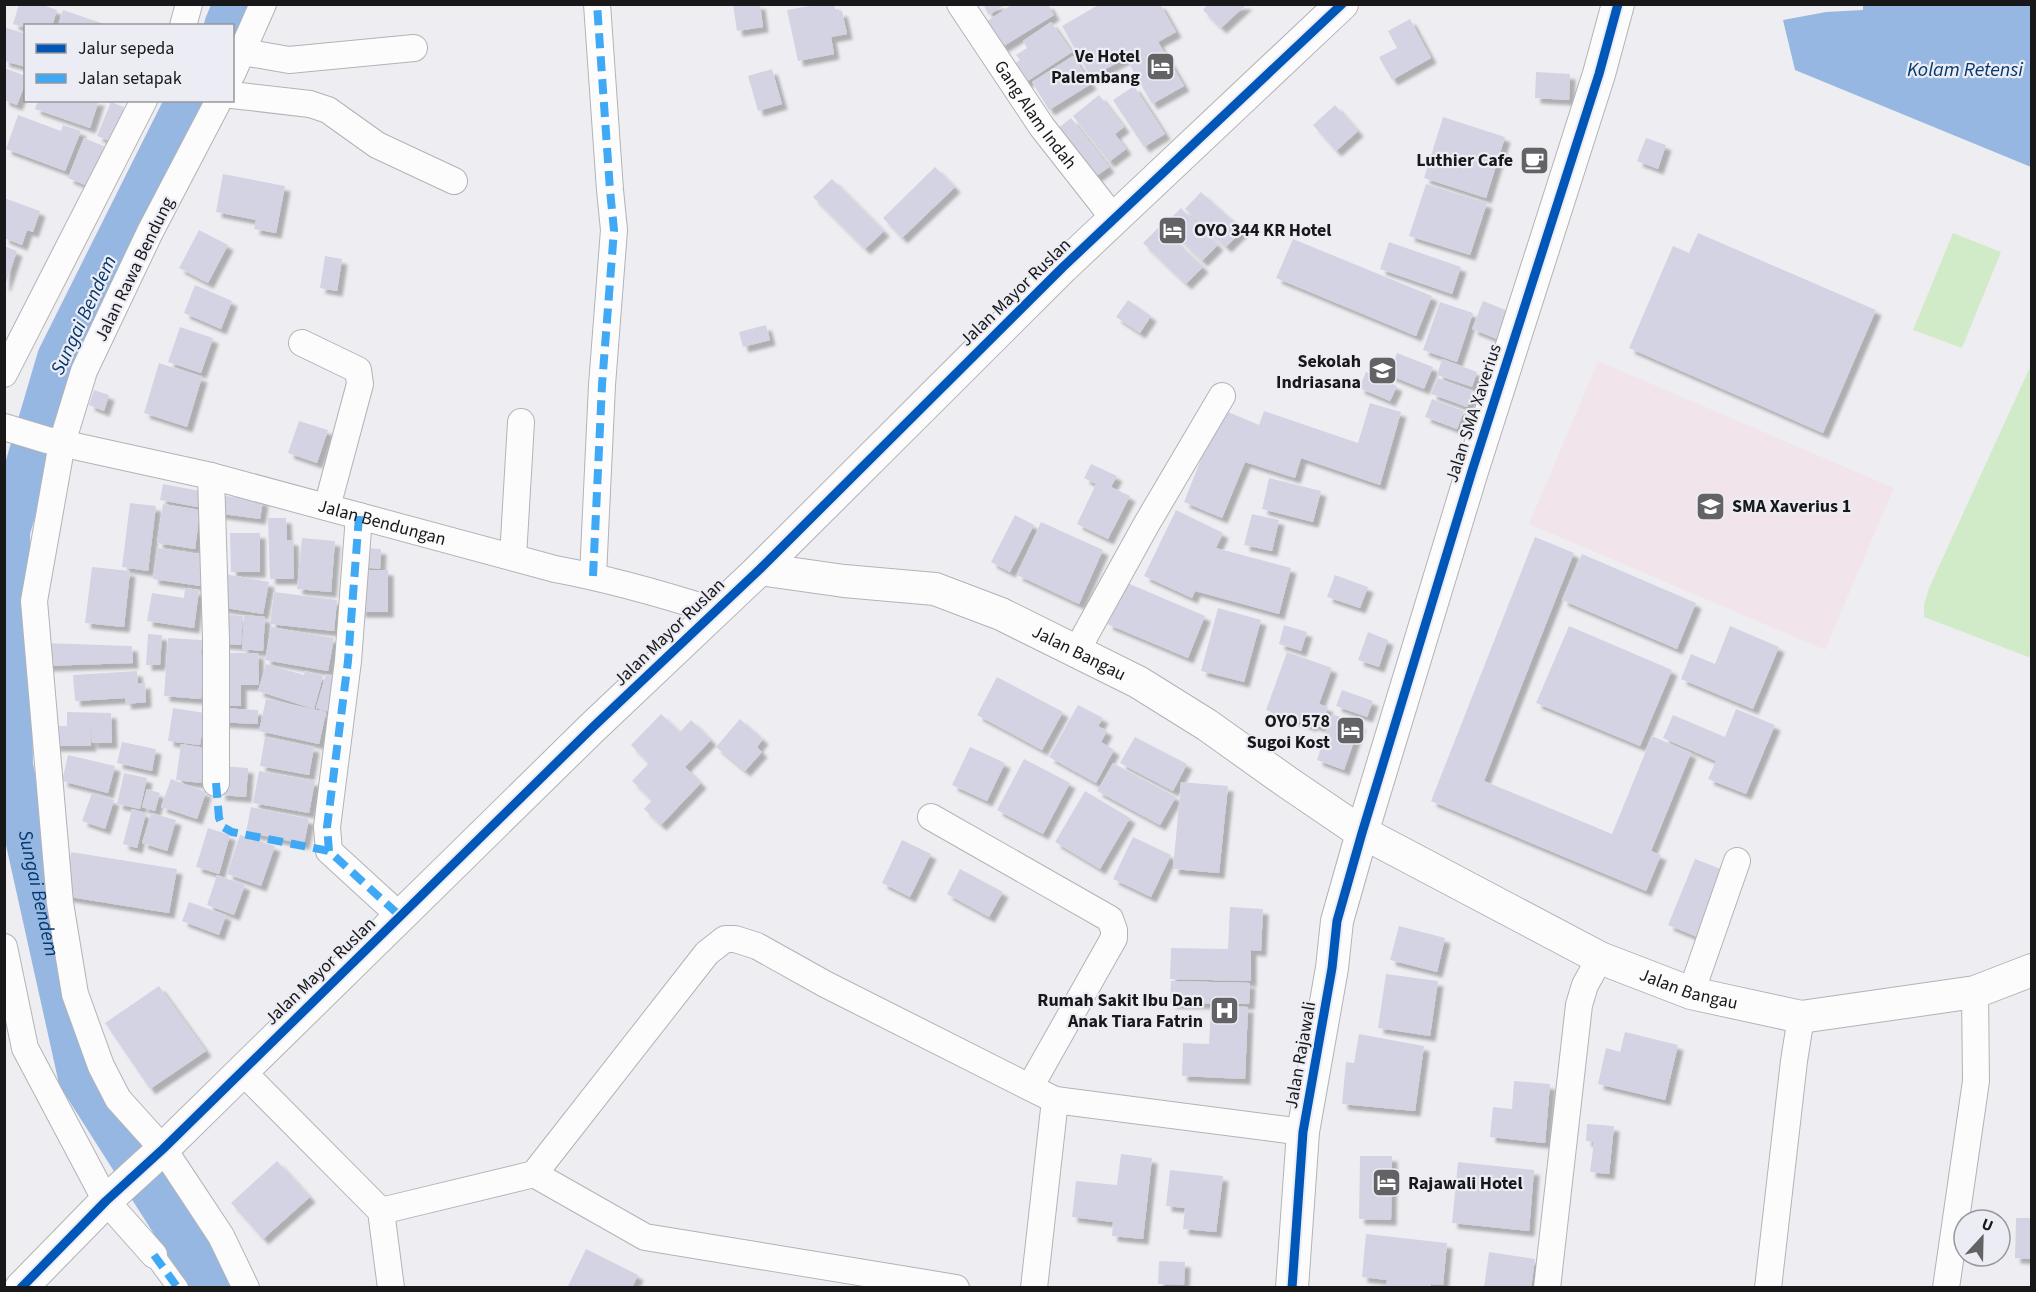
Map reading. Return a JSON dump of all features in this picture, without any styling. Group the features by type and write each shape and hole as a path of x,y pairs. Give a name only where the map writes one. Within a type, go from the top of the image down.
{"street":[{"path":"184,24 189,4"},
{"path":"263,4 238,63 414,48"},
{"path":"593,576 602,384 614,230 609,190 597,4"},
{"name":"Gang Alam Indah","path":"960,4 1042,127 1115,220"},
{"name":"Jalan SMA Xaverius","path":"1367,835 1372,798 1472,471 1599,74 1618,4"},
{"name":"Jalan Mayor Ruslan","path":"21,1287 400,916 760,569 1063,267 1115,220 1336,7"},
{"path":"234,95 310,104 328,110 377,144 454,181"},
{"path":"4,374 143,102"},
{"name":"Jalan Rawa Bendung","path":"218,102 150,232 84,370 55,442 33,601 60,903 75,994 101,1066 118,1099 221,1236 246,1287"},
{"path":"302,343 358,370 360,377 327,507"},
{"path":"1077,650 1146,525 1222,396"},
{"path":"513,557 521,422"},
{"name":"Jalan Bendungan","path":"4,428 55,442 211,476 672,597 715,611"},
{"path":"211,476 216,639 216,783"},
{"path":"359,516 348,661 327,826 329,851 400,916"},
{"name":"Jalan Bangau","path":"760,569 844,581 935,589 1001,614 1138,682 1207,725 1367,835 1600,958 1691,993 1801,1017 1975,992 2031,970"},
{"path":"931,817 1110,919 1114,938 1030,1087"},
{"name":"Jalan Rajawali","path":"1292,1287 1303,1132 1332,968 1351,924 1367,835"},
{"path":"1691,993 1737,861"},
{"path":"381,1211 534,1174 707,953 725,939 735,939 757,946 825,984 1055,1100 1303,1132"},
{"path":"4,947 25,1048 109,1200 178,1287"},
{"path":"1547,1287 1579,1005 1585,985 1600,958"},
{"path":"1946,1287 1976,1081 1975,992"},
{"path":"1768,1287 1801,1017"},
{"path":"242,1071 381,1211 391,1287"},
{"path":"1034,1287 1055,1100"},
{"path":"534,1174 645,1238 956,1287"}],"shaded area":[{"name":"SMA Xaverius 1","path":"1598,361 1894,488 1825,650 1529,524"}],"green space":[{"path":"1953,233 2001,252 1962,348 1913,330"},
{"path":"2031,365 2031,658 1924,617 1924,605 1929,588"}],"water":[{"name":"Kolam Retensi","path":"1863,5 2031,5 2031,167 1795,70 1783,20 1826,12 1863,10"}],"building":[{"path":"19,4 40,4 57,10 53,24 24,24 24,27 13,24"},
{"path":"733,4 760,4 763,27 737,31"},
{"path":"983,4 1006,4 989,15"},
{"path":"1013,4 1048,4 1054,15 1002,47 986,22"},
{"path":"1100,4 1160,4 1176,32 1158,42 1184,86 1152,104 1126,58 1091,77 1062,26"},
{"path":"1208,4 1247,4 1221,28 1203,10"},
{"path":"815,5 834,5 836,12 842,11 847,34 831,37 834,54 798,61 787,10"},
{"path":"63,10 104,24 59,24"},
{"path":"1410,19 1431,58 1392,80 1379,57 1397,48 1388,31"},
{"path":"1051,22 1072,52 1020,86 1008,68 1020,60 1016,55 1027,48 1023,41"},
{"path":"4,27 24,33 24,66 4,61"},
{"path":"1073,56 1091,84 1049,110 1032,82"},
{"path":"4,68 24,75 24,86 17,105 4,100"},
{"path":"772,69 782,104 758,111 748,76"},
{"path":"1536,72 1570,74 1569,100 1535,98"},
{"path":"1134,86 1165,134 1144,147 1113,100"},
{"path":"1099,95 1124,127 1115,134 1126,149 1109,162 1073,116"},
{"path":"37,102 98,102 90,128 35,109"},
{"path":"111,102 124,107 110,141 97,136"},
{"path":"1335,105 1358,131 1336,151 1313,125"},
{"path":"18,115 61,131 63,125 81,131 65,171 6,149"},
{"path":"1443,117 1505,137 1486,198 1424,178"},
{"path":"1071,118 1109,167 1091,180 1053,132"},
{"path":"84,138 106,147 90,187 68,178"},
{"path":"1646,138 1666,145 1658,169 1637,161"},
{"path":"935,167 955,187 902,238 883,218"},
{"path":"223,174 285,186 276,233 254,229 256,220 216,212"},
{"path":"832,179 884,231 865,249 813,197"},
{"path":"1426,184 1487,203 1470,255 1409,236"},
{"path":"1201,192 1243,230 1226,247 1185,209"},
{"path":"4,198 40,211 33,232 27,230 22,245 4,238"},
{"path":"1181,208 1218,245 1202,261 1165,224"},
{"path":"1160,226 1203,267 1186,284 1143,243"},
{"path":"199,230 228,245 208,283 179,268"},
{"path":"1698,233 1876,310 1823,433 1629,348 1673,246 1689,253"},
{"path":"1293,239 1432,296 1416,336 1276,278"},
{"path":"1389,242 1461,267 1452,294 1380,269"},
{"path":"4,246 17,251 5,286 4,286"},
{"path":"325,256 342,259 337,291 320,288"},
{"path":"195,285 232,301 221,329 184,313"},
{"path":"1128,300 1151,316 1140,333 1116,317"},
{"path":"1483,301 1508,311 1497,339 1472,329"},
{"path":"1440,302 1473,313 1457,362 1423,350"},
{"path":"766,325 770,340 743,347 739,332"},
{"path":"180,327 213,338 201,373 168,362"},
{"path":"1397,353 1433,367 1424,389 1389,375"},
{"path":"1442,359 1477,372 1472,387 1437,375"},
{"path":"159,363 202,377 187,427 144,413"},
{"path":"1366,372 1397,386 1390,401 1359,388"},
{"path":"1438,378 1474,392 1467,407 1431,394"},
{"path":"94,390 109,395 104,411 89,405"},
{"path":"1432,399 1464,411 1457,429 1425,417"},
{"path":"1370,403 1401,412 1380,485 1301,458 1295,478 1245,462 1222,518 1184,502 1221,409 1259,425 1264,411 1358,443"},
{"path":"299,421 328,430 317,463 288,453"},
{"path":"1091,464 1117,476 1111,487 1130,496 1108,539 1077,524 1096,484 1084,478"},
{"path":"1269,478 1321,491 1313,522 1262,509"},
{"path":"163,484 205,492 203,508 160,500"},
{"path":"217,495 263,500 260,519 215,513"},
{"path":"130,503 156,506 148,571 122,567"},
{"path":"163,504 200,510 195,549 157,543"},
{"path":"1176,510 1223,533 1216,548 1291,568 1279,614 1195,591 1192,598 1144,576"},
{"path":"1252,514 1279,520 1272,551 1244,545"},
{"path":"1015,515 1034,525 1010,572 991,562"},
{"path":"268,518 286,518 287,540 293,540 294,579 270,579"},
{"path":"1041,522 1103,550 1079,604 1017,575"},
{"path":"230,533 260,533 260,572 231,572"},
{"path":"1535,537 1574,553 1484,781 1612,834 1652,736 1691,753 1651,851 1661,855 1646,891 1431,801"},
{"path":"302,538 335,541 331,592 297,589"},
{"path":"158,548 206,555 201,586 153,579"},
{"path":"364,548 381,549 380,569 363,567"},
{"path":"1582,554 1696,603 1677,649 1562,600"},
{"path":"92,567 130,571 124,627 85,623"},
{"path":"360,570 388,570 388,612 360,612"},
{"path":"225,574 269,582 263,614 220,607"},
{"path":"1335,575 1368,587 1360,608 1327,597"},
{"path":"1125,582 1205,616 1188,658 1107,624"},
{"path":"185,588 199,590 194,628 147,621 152,593 184,598"},
{"path":"274,592 337,600 334,631 270,624"},
{"path":"1218,608 1261,620 1244,682 1201,671"},
{"path":"219,614 243,616 241,645 217,643"},
{"path":"244,615 265,617 263,651 242,649"},
{"path":"1284,625 1307,632 1301,651 1279,644"},
{"path":"1569,626 1672,670 1640,746 1536,703"},
{"path":"1730,626 1779,647 1753,709 1681,679 1691,654 1715,664"},
{"path":"271,627 334,638 328,671 265,660"},
{"path":"1368,632 1388,640 1379,667 1358,660"},
{"path":"148,634 162,635 160,665 146,665"},
{"path":"168,638 202,640 201,654 204,654 201,699 164,696"},
{"path":"43,643 132,646 133,663 42,666"},
{"path":"1287,652 1332,668 1319,704 1328,707 1321,727 1312,724 1311,726 1266,710"},
{"path":"217,653 258,653 259,685 241,685 241,706 217,706"},
{"path":"266,664 304,675 305,671 323,676 314,709 258,691"},
{"path":"137,671 138,684 145,683 146,702 126,704 125,698 75,701 73,675"},
{"path":"326,674 343,679 334,713 316,708"},
{"path":"997,677 1063,712 1042,750 977,715"},
{"path":"1342,690 1373,701 1367,717 1336,706"},
{"path":"266,699 326,712 319,744 259,731"},
{"path":"1078,705 1103,718 1098,726 1107,731 1101,742 1114,750 1096,783 1049,757"},
{"path":"173,708 205,713 200,745 168,741"},
{"path":"219,708 258,710 258,724 218,722"},
{"path":"1736,709 1775,725 1746,794 1708,779 1716,761 1663,738 1673,715 1725,737"},
{"path":"67,712 111,713 112,743 92,743 90,716 91,746 48,746 48,726 67,726"},
{"path":"661,714 680,732 691,720 711,740 685,767 701,783 661,825 644,809 652,800 632,781 649,763 631,745"},
{"path":"1332,714 1360,724 1344,770 1317,760"},
{"path":"740,719 763,739 757,747 762,752 745,771 716,747"},
{"path":"265,737 314,747 309,775 260,766"},
{"path":"1135,737 1187,764 1173,791 1120,763"},
{"path":"122,742 156,749 152,771 117,763"},
{"path":"181,744 206,748 201,783 176,780"},
{"path":"970,747 1005,763 987,801 952,785"},
{"path":"68,755 115,766 108,793 62,781"},
{"path":"1024,759 1070,783 1043,834 997,810"},
{"path":"1113,763 1176,797 1160,825 1097,791"},
{"path":"222,766 248,768 246,797 220,795"},
{"path":"259,771 315,781 309,813 253,803"},
{"path":"124,773 147,778 140,809 117,804"},
{"path":"171,779 206,792 197,819 161,807"},
{"path":"1181,782 1228,786 1219,873 1173,869"},
{"path":"147,789 160,793 155,811 142,807"},
{"path":"1085,791 1130,818 1100,869 1055,842"},
{"path":"92,793 114,800 105,829 82,821"},
{"path":"251,807 309,819 304,844 246,832"},
{"path":"132,809 146,813 137,848 123,844"},
{"path":"151,813 176,820 167,851 142,843"},
{"path":"208,828 230,835 219,874 196,867"},
{"path":"240,835 275,846 261,886 227,874"},
{"path":"1133,837 1171,855 1151,897 1113,879"},
{"path":"902,840 931,854 910,897 882,883"},
{"path":"71,852 177,869 169,913 64,896"},
{"path":"1695,859 1729,872 1702,939 1668,925"},
{"path":"960,869 1003,892 989,917 947,894"},
{"path":"217,875 245,885 234,915 207,905"},
{"path":"189,902 226,915 219,935 182,921"},
{"path":"1230,907 1263,909 1261,951 1251,950 1251,981 1170,979 1171,948 1228,949"},
{"path":"1399,926 1445,938 1437,972 1390,960"},
{"path":"1386,974 1438,981 1430,1036 1378,1028"},
{"path":"1171,981 1250,983 1249,1004 1170,1003"},
{"path":"159,986 206,1051 150,1089 105,1023"},
{"path":"1211,1006 1248,1007 1245,1079 1182,1076 1183,1043 1209,1044"},
{"path":"1625,1032 1678,1045 1665,1100 1598,1084 1606,1048 1620,1052"},
{"path":"1359,1034 1424,1046 1415,1111 1342,1104 1346,1062 1354,1063"},
{"path":"1514,1081 1550,1084 1545,1143 1490,1137 1493,1107 1512,1109"},
{"path":"1587,1124 1614,1126 1609,1174 1590,1172 1594,1142 1586,1141"},
{"path":"1121,1154 1152,1158 1143,1239 1112,1236 1113,1222 1072,1217 1076,1181 1117,1185"},
{"path":"1360,1156 1392,1156 1391,1220 1359,1219"},
{"path":"277,1161 310,1197 263,1239 231,1203"},
{"path":"1458,1162 1534,1170 1529,1231 1452,1223"},
{"path":"1170,1170 1223,1176 1216,1232 1183,1229 1185,1208 1166,1206"},
{"path":"2016,1218 2032,1218 2032,1259 2015,1258"},
{"path":"1366,1234 1447,1243 1443,1285 1431,1284 1431,1288 1386,1288 1387,1280 1362,1277"},
{"path":"586,1249 638,1275 632,1288 567,1288"},
{"path":"1489,1252 1535,1259 1531,1288 1484,1288"},
{"path":"1159,1261 1185,1262 1184,1285 1158,1284"}],"waterway":[{"name":"Sungai Bendem","path":"227,24 235,4"},
{"name":"Sungai Bendem","path":"187,102 59,358 8,531 11,766 80,1077 194,1256 211,1288"}],"marked path":[{"path":"593,576 602,385 614,230 597,4"},
{"path":"359,516 348,661 327,827 329,851 400,916"},
{"path":"216,783 219,818 223,827 232,832 329,851"},
{"path":"154,1255 178,1288"}],"cycle path":[{"path":"21,1288 106,1201 163,1149 592,728 760,569 1063,267 1342,4"},
{"path":"1292,1288 1303,1132 1332,968 1337,921 1472,471 1599,74 1618,4"}],"place":[{"name":"Ve Hotel Palembang","path":"1161,66"},
{"name":"Luthier Cafe","path":"1534,160"},
{"name":"OYO 344 KR Hotel","path":"1173,230"},
{"name":"Sekolah Indriasana","path":"1382,371"},
{"name":"SMA Xaverius 1","path":"1711,506"},
{"name":"OYO 578 Sugoi Kost","path":"1351,731"},
{"name":"Rumah Sakit Ibu Dan Anak Tiara Fatrin","path":"1224,1010"},
{"name":"Rajawali Hotel","path":"1387,1183"}]}
